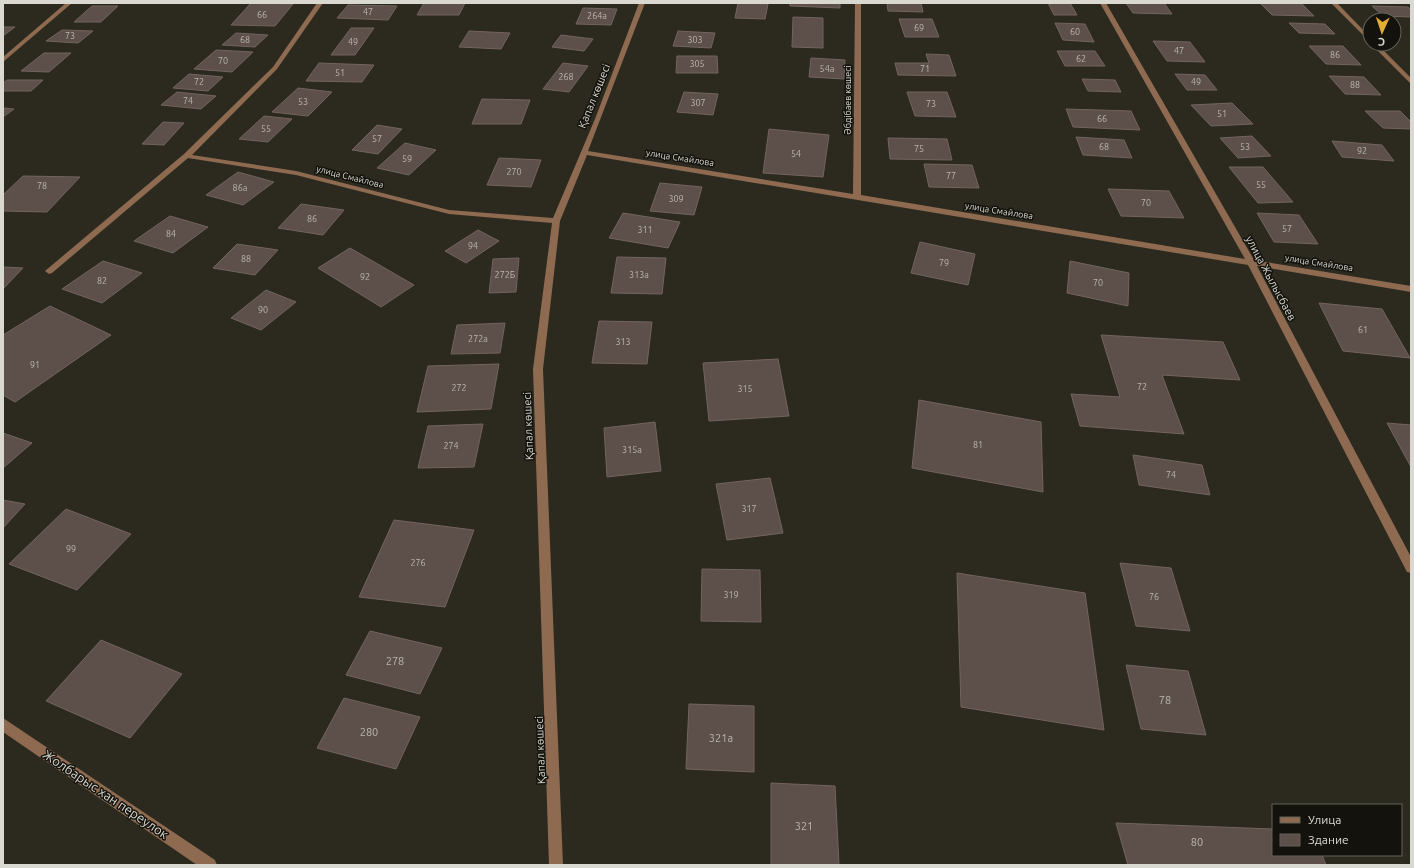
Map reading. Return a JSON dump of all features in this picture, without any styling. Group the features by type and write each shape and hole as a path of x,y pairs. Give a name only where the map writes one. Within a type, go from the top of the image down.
{"street":[{"path":"3,60 69,3"},
{"path":"49,271 187,156 275,68 320,3"},
{"name":"Қапал көшесі","path":"556,865 538,369 556,221 584,154 642,3"},
{"name":"Әбдібаев көшесі","path":"857,197 858,3"},
{"name":"улица Жылысбаев","path":"1103,3 1251,262 1411,568"},
{"path":"1334,3 1362,32"},
{"path":"1382,52 1411,82"},
{"name":"улица Смайлова","path":"584,154 857,197 1411,289"},
{"name":"улица Смайлова","path":"187,156 296,173 449,212 556,221"},
{"name":"Жолбарыс хан переулок","path":"3,724 210,865"}],"building":[{"path":"251,3 293,4 275,26 231,25"},
{"path":"424,3 465,3 459,15 417,15"},
{"path":"738,3 768,4 765,19 735,18"},
{"path":"790,3 840,3 840,8 790,6"},
{"path":"887,3 921,3 923,12 888,11"},
{"path":"1048,3 1070,3 1077,15 1054,15"},
{"path":"1126,3 1164,3 1172,14 1133,13"},
{"path":"1260,3 1301,3 1314,16 1272,15"},
{"path":"348,5 397,6 388,20 337,18"},
{"path":"92,6 118,6 101,22 74,22"},
{"path":"1372,6 1408,7 1411,10 1411,17 1402,17 1402,12 1379,12"},
{"path":"583,8 617,9 611,25 576,24"},
{"path":"793,17 823,18 823,48 792,47"},
{"path":"899,19 932,19 939,37 905,37"},
{"path":"1055,23 1085,24 1094,42 1063,40"},
{"path":"1289,23 1325,24 1335,34 1299,33"},
{"path":"3,27 15,27 3,36"},
{"path":"351,28 374,28 355,55 331,55"},
{"path":"62,30 93,31 78,43 46,41"},
{"path":"469,31 510,33 501,49 459,47"},
{"path":"678,31 715,33 711,48 673,46"},
{"path":"236,33 268,35 255,47 222,45"},
{"path":"561,35 593,39 584,51 552,47"},
{"path":"1153,41 1190,42 1205,62 1167,61"},
{"path":"1309,46 1343,46 1361,65 1326,64"},
{"path":"216,50 253,52 232,72 194,69"},
{"path":"1057,51 1095,51 1105,66 1065,66"},
{"path":"44,53 71,53 49,72 21,71"},
{"path":"926,54 949,55 956,76 898,75 895,63 929,63"},
{"path":"677,56 717,56 718,73 676,73"},
{"path":"811,58 845,60 844,79 809,77"},
{"path":"319,63 374,65 362,82 306,81"},
{"path":"563,63 588,66 569,92 543,89"},
{"path":"189,74 223,77 208,91 173,88"},
{"path":"1175,74 1205,75 1217,90 1187,90"},
{"path":"1329,76 1364,77 1381,95 1345,94"},
{"path":"1082,79 1115,80 1121,92 1088,91"},
{"path":"7,80 43,80 31,91 3,91 3,83"},
{"path":"298,88 332,92 308,116 272,112"},
{"path":"177,92 216,96 201,109 161,105"},
{"path":"684,92 718,94 713,115 677,112"},
{"path":"907,92 947,92 956,117 915,116"},
{"path":"482,99 530,100 521,124 472,124"},
{"path":"1232,103 1253,124 1211,126 1191,105"},
{"path":"3,108 14,109 3,117"},
{"path":"1066,109 1131,111 1140,130 1073,127"},
{"path":"1365,111 1400,111 1411,122 1411,129 1383,128"},
{"path":"264,116 292,119 268,142 239,139"},
{"path":"163,122 184,123 164,145 142,144"},
{"path":"377,125 402,129 378,154 352,150"},
{"path":"769,129 829,135 823,177 763,173"},
{"path":"1252,136 1271,156 1238,158 1220,138"},
{"path":"1076,137 1124,140 1132,158 1083,155"},
{"path":"888,138 947,139 952,160 890,159"},
{"path":"1332,141 1382,145 1394,161 1342,157"},
{"path":"405,143 436,150 409,175 377,168"},
{"path":"499,158 541,160 531,187 487,185"},
{"path":"924,164 972,165 979,188 929,187"},
{"path":"1229,167 1263,167 1293,202 1258,203"},
{"path":"238,172 274,182 243,205 206,195"},
{"path":"23,176 80,177 47,212 3,211 3,195"},
{"path":"660,183 702,187 694,215 650,211"},
{"path":"1108,189 1169,191 1184,218 1121,216"},
{"path":"301,204 344,210 323,235 278,228"},
{"path":"623,213 680,222 668,248 609,238"},
{"path":"1257,213 1299,215 1318,244 1274,242"},
{"path":"170,216 208,227 173,253 134,241"},
{"path":"478,230 499,241 466,263 445,251"},
{"path":"920,242 975,254 968,285 911,273"},
{"path":"237,244 278,250 255,275 213,268"},
{"path":"350,248 414,285 381,307 318,268"},
{"path":"617,257 666,258 662,294 611,293"},
{"path":"519,258 516,292 489,293 493,259"},
{"path":"103,261 142,273 102,303 62,289"},
{"path":"1070,261 1129,273 1128,306 1067,293"},
{"path":"3,267 23,268 3,289"},
{"path":"266,290 296,302 261,330 231,318"},
{"path":"1319,303 1382,309 1410,358 1343,351"},
{"path":"50,306 111,335 15,402 3,395 3,335"},
{"path":"599,321 652,322 647,364 592,363"},
{"path":"505,323 500,353 451,354 457,325"},
{"path":"1101,335 1223,342 1240,380 1162,375 1184,434 1080,426 1071,394 1120,397"},
{"path":"778,359 789,416 709,421 703,363"},
{"path":"499,364 491,409 417,412 428,366"},
{"path":"919,400 1041,422 1043,492 912,468"},
{"path":"655,422 661,471 607,477 604,428"},
{"path":"1387,423 1411,425 1411,467"},
{"path":"483,424 474,467 418,468 428,426"},
{"path":"3,433 32,443 3,468"},
{"path":"1133,455 1202,465 1210,495 1139,485"},
{"path":"770,478 783,533 727,540 716,484"},
{"path":"3,500 25,504 3,528"},
{"path":"66,509 131,534 77,590 9,564"},
{"path":"394,520 474,530 445,607 359,597"},
{"path":"1120,563 1171,568 1190,631 1136,626"},
{"path":"702,569 760,570 761,622 701,621"},
{"path":"957,573 1085,593 1104,730 961,707"},
{"path":"370,631 442,648 420,694 346,675"},
{"path":"101,640 182,674 130,738 46,701"},
{"path":"1126,665 1188,671 1206,735 1141,729"},
{"path":"344,698 420,717 396,769 317,748"},
{"path":"689,704 754,706 754,772 686,769"},
{"path":"771,783 835,786 839,865 771,865"},
{"path":"1116,823 1272,829 1272,856 1322,856 1326,865 1128,865"}]}
